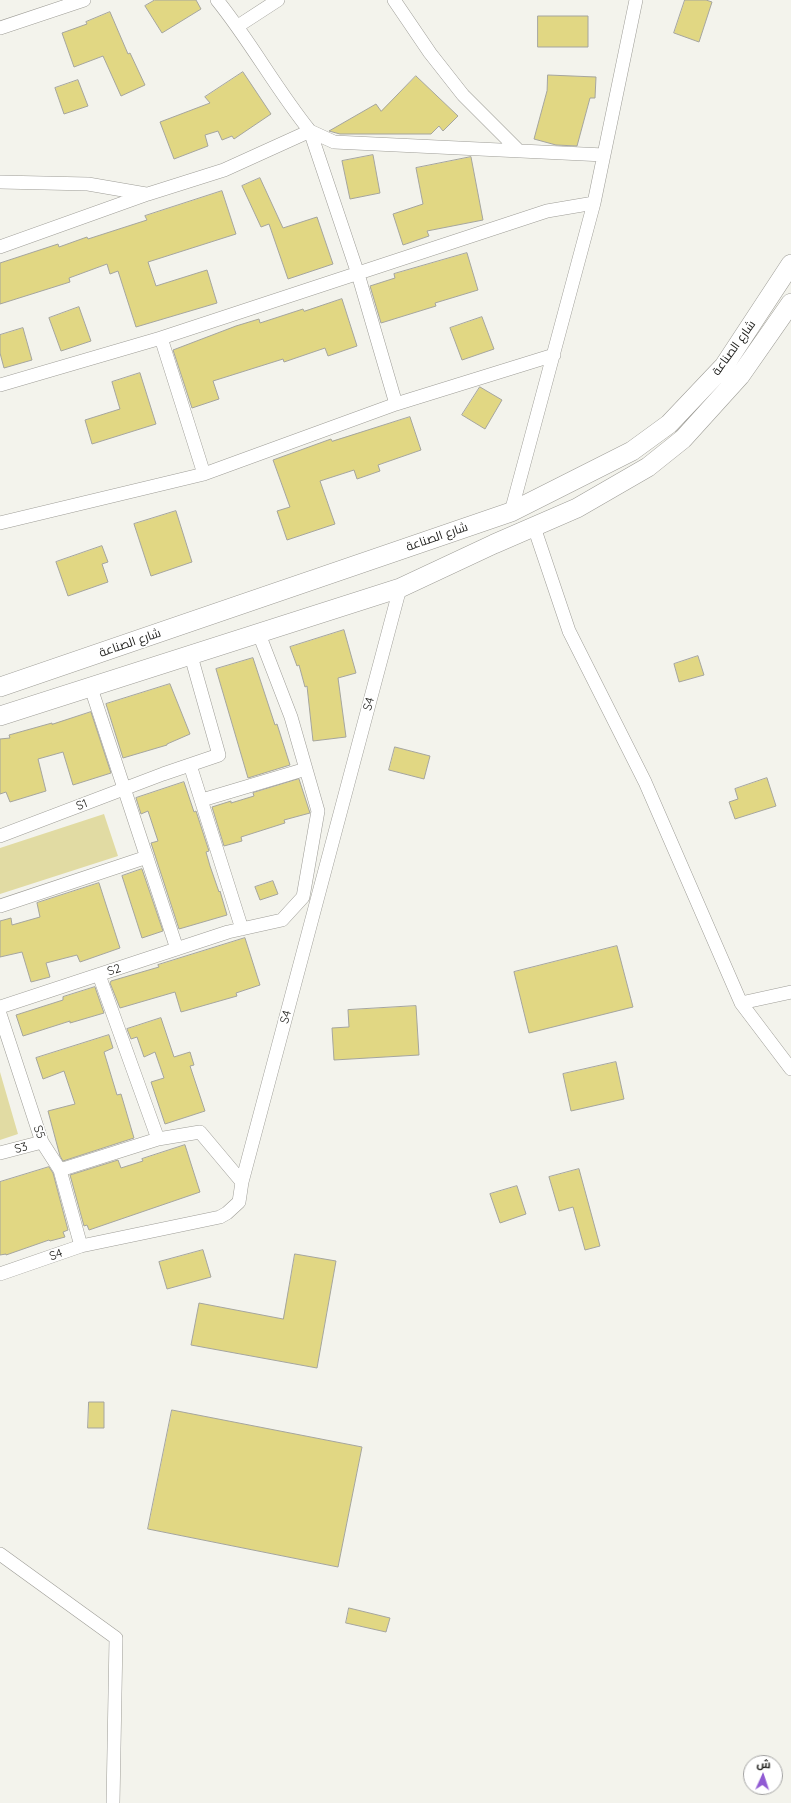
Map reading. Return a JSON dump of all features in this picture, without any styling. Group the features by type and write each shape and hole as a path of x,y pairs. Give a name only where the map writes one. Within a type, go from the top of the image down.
{"main road":[{"name":"شارع الصناعة","path":"0,687 511,512 632,451 669,424 724,366 791,264"},
{"name":"شارع الصناعة","path":"0,716 92,688 400,588 577,508 648,467 683,439 740,376 791,303"}],"street":[{"path":"0,28 84,0"},
{"path":"217,0 238,26 295,112 310,131 358,274 396,404"},
{"path":"238,26 278,0"},
{"path":"394,0 430,53 463,94 519,151"},
{"path":"511,512 594,203 636,0"},
{"path":"0,247 148,194 224,170 310,131 334,142 604,156"},
{"path":"0,182 88,184 148,194"},
{"path":"0,385 161,338 547,211 594,203"},
{"path":"161,338 204,474"},
{"path":"0,523 204,474 396,404 554,355"},
{"path":"534,527 569,631 645,782 741,1003 791,1069"},
{"name":"S4","path":"0,1274 80,1246 220,1217 228,1213 240,1202 242,1182 400,588"},
{"name":"S2","path":"0,1007 228,932 282,920 303,897 318,811 291,717 259,634"},
{"name":"S1","path":"0,836 163,774 219,755 191,656"},
{"path":"92,688 177,949"},
{"path":"190,765 242,929"},
{"path":"202,800 306,769"},
{"path":"0,906 147,857"},
{"path":"99,975 158,1139"},
{"path":"741,1003 791,992"},
{"name":"S5","path":"0,1014 42,1142 60,1170 80,1246"},
{"path":"60,1170 158,1139 200,1132 242,1182"},
{"name":"S3","path":"0,1154 42,1142"},
{"path":"0,1554 116,1638 113,1803"}],"shaded area":[{"path":"104,814 118,856 0,894 0,848"},
{"path":"0,1072 18,1134 0,1140"}],"building":[{"path":"155,0 196,0 201,9 162,33 145,6"},
{"path":"685,0 706,0 712,2 699,42 674,33"},
{"path":"110,12 128,54 130,53 145,85 121,96 103,56 74,67 62,33 87,24 86,22"},
{"path":"538,16 588,16 588,47 538,47"},
{"path":"243,72 271,114 234,139 232,136 222,140 218,131 205,135 208,146 174,159 160,122 210,103 205,97"},
{"path":"548,75 596,77 595,98 590,98 577,146 556,145 534,139 547,91"},
{"path":"416,76 458,116 443,131 439,126 431,134 340,134 329,131 376,104 381,111"},
{"path":"78,80 88,106 64,114 55,88"},
{"path":"373,155 380,193 350,199 342,161"},
{"path":"471,157 483,220 427,231 429,236 403,245 393,214 423,204 416,168"},
{"path":"260,178 283,228 317,217 333,264 288,279 269,224 261,227 242,186"},
{"path":"222,191 236,234 148,262 156,286 207,270 217,303 136,327 118,271 110,274 107,264 69,278 70,282 0,304 0,263 58,244 59,247 87,237 88,239 147,220 145,216"},
{"path":"467,253 478,290 435,303 436,306 381,323 370,286 395,278 394,274"},
{"path":"342,299 357,346 328,356 325,348 284,362 283,359 213,381 219,399 192,408 173,350 236,326 259,319 260,323 303,309 304,311"},
{"path":"79,307 91,341 61,351 49,318"},
{"path":"482,317 494,349 462,360 450,328"},
{"path":"23,328 32,360 4,368 0,353 0,335"},
{"path":"140,373 156,424 92,444 85,420 120,409 112,382"},
{"path":"480,387 502,400 485,429 462,415"},
{"path":"410,417 421,450 378,465 380,471 357,479 354,470 320,481 335,524 287,540 277,511 290,507 273,460 331,439 332,441"},
{"path":"176,511 192,562 151,576 134,524"},
{"path":"102,546 108,562 102,564 108,582 68,596 56,562"},
{"path":"344,630 356,673 338,678 346,737 313,741 307,686 305,687 299,665 297,666 290,647"},
{"path":"698,656 704,675 679,682 674,664"},
{"path":"253,658 290,765 248,778 216,669"},
{"path":"170,684 190,734 167,745 123,758 106,704"},
{"path":"91,712 111,773 73,785 63,752 38,759 46,791 10,802 6,792 0,794 0,739 10,738 9,735"},
{"path":"395,747 430,756 424,779 389,770"},
{"path":"767,778 776,806 735,819 729,802 738,799 735,789"},
{"path":"299,779 310,813 284,820 285,823 241,837 242,841 224,846 212,807 254,796 253,793"},
{"path":"184,782 194,812 196,811 209,851 206,852 227,915 179,929 151,843 158,841 148,811 141,814 136,798"},
{"path":"142,869 163,931 142,938 122,876"},
{"path":"273,881 278,894 260,900 255,887"},
{"path":"99,883 120,948 80,962 77,955 46,963 50,977 31,982 22,952 0,957 0,921 11,918 12,925 40,917 37,903"},
{"path":"245,938 260,985 236,993 237,996 181,1012 175,992 120,1008 110,983 111,981 159,967 158,965"},
{"path":"617,946 633,1007 529,1033 514,972"},
{"path":"95,987 104,1013 70,1023 70,1021 23,1036 16,1015 63,1000 63,997"},
{"path":"416,1006 419,1055 334,1060 332,1028 349,1027 348,1010"},
{"path":"161,1018 174,1057 190,1052 194,1065 190,1066 205,1111 165,1124 151,1082 164,1078 155,1052 144,1057 137,1037 131,1039 127,1029"},
{"path":"109,1035 113,1048 104,1052 117,1095 121,1094 134,1138 63,1161 60,1156 48,1111 75,1104 64,1071 43,1079 36,1058"},
{"path":"616,1062 624,1099 571,1111 563,1074"},
{"path":"185,1145 200,1192 89,1230 87,1225 84,1226 70,1175 118,1160 121,1168 143,1161 142,1159"},
{"path":"49,1167 53,1173 68,1230 63,1232 65,1237 49,1240 6,1255 0,1255 0,1182"},
{"path":"579,1169 600,1246 585,1250 573,1207 559,1211 549,1177"},
{"path":"517,1186 526,1214 500,1223 490,1194"},
{"path":"203,1250 211,1277 167,1289 159,1262"},
{"path":"295,1254 336,1261 317,1368 191,1345 199,1303 283,1319"},
{"path":"89,1402 104,1402 104,1428 88,1428"},
{"path":"172,1410 362,1447 338,1567 148,1529"},
{"path":"349,1608 390,1618 386,1632 346,1623"}]}
